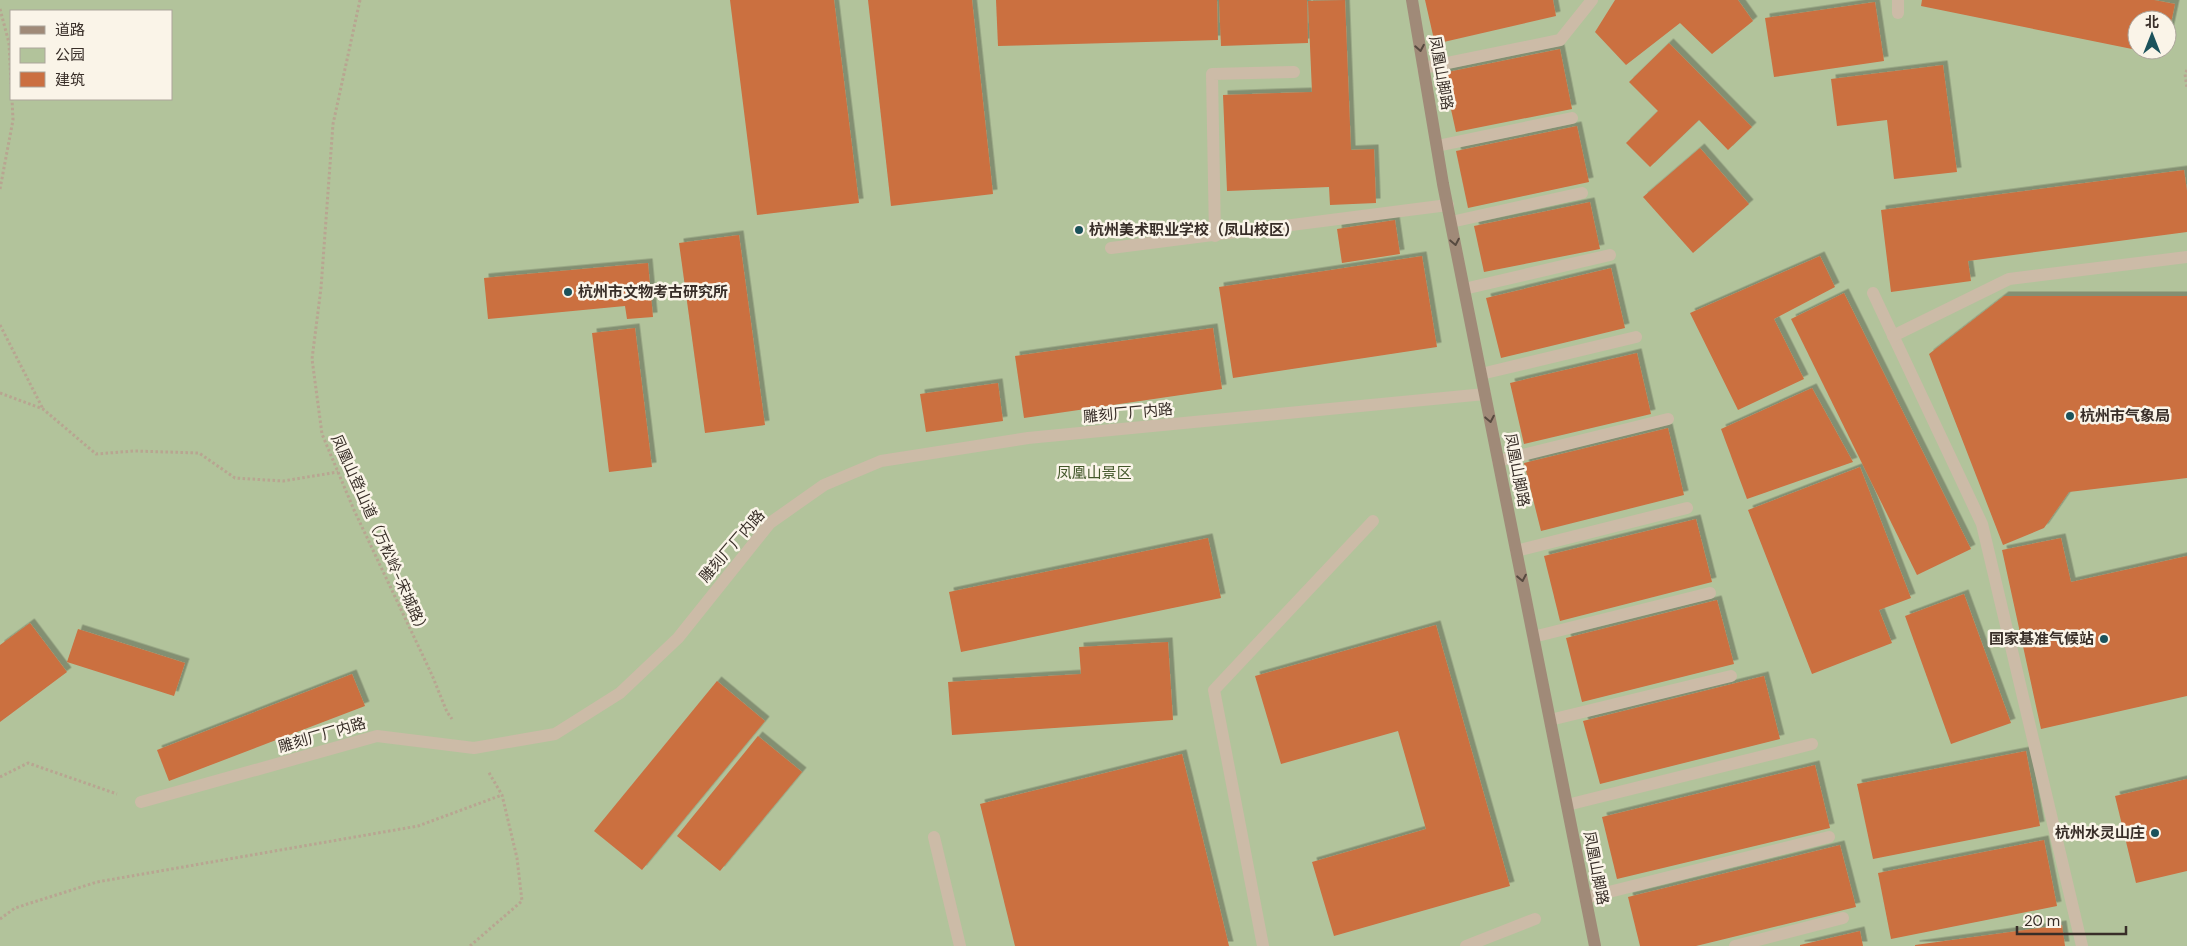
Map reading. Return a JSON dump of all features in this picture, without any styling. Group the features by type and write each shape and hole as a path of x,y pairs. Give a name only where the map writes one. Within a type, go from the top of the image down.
{"street":[{"name":"凤凰山脚路","path":"1412,0 1451,222 1595,946"}],"lane":[{"path":"1423,68 1560,40 1592,0"},
{"path":"1898,0 1898,13"},
{"path":"1216,236 1212,74 1294,72"},
{"path":"1437,146 1572,118"},
{"path":"1451,222 1582,193"},
{"path":"1111,248 1448,205"},
{"path":"1464,289 1610,255"},
{"path":"1894,336 2009,279 2187,257"},
{"path":"1873,293 1982,524 2082,946"},
{"path":"1481,374 1636,337"},
{"name":"雕刻厂厂内路","path":"141,802 377,736 474,748 555,734 620,693 678,638 770,523 824,485 881,461 1028,438 1485,394"},
{"path":"1498,461 1668,419"},
{"path":"1516,551 1687,508"},
{"path":"1263,946 1214,690 1373,521"},
{"path":"1533,637 1710,593"},
{"path":"1550,720 1731,676"},
{"path":"1567,805 1812,744"},
{"path":"934,837 960,946"},
{"path":"1585,898 1829,837"},
{"path":"1735,946 1843,918"},
{"path":"1466,946 1535,919"}],"path":[{"name":"凤凰山登山道（万松岭-宋城路）","path":"360,0 333,124 321,288 312,359 322,434 354,510 424,657 447,712 474,748 502,795 517,858 522,901 470,946"},
{"path":"0,8 9,43 10,64"},
{"path":"2187,70 2185,74 2187,88"},
{"path":"0,189 13,120 12,100"},
{"path":"0,325 43,409"},
{"path":"0,393 43,409 96,454 134,451 199,452 235,478 274,481 338,472"},
{"path":"0,777 28,763 141,802"},
{"path":"0,919 15,908 97,882 418,826 502,795"}],"green space":[{"name":"凤凰山景区","path":"0,0 2187,0 2187,946 0,946"}],"building":[{"path":"730,0 834,0 859,203 757,215"},
{"path":"868,0 972,0 993,194 891,206"},
{"path":"996,0 1217,0 1218,40 998,46"},
{"path":"1219,0 1307,0 1308,43 1221,46"},
{"path":"1345,0 1351,150 1374,149 1376,203 1330,205 1329,187 1227,191 1223,95 1312,92 1308,1"},
{"path":"1425,0 1553,0 1556,16 1435,44"},
{"path":"1615,0 1738,0 1753,21 1712,54 1680,23 1626,65 1595,32"},
{"path":"1922,0 2154,0 2175,4 2174,10 2127,10 2127,48 1921,6"},
{"path":"1875,2 1884,61 1774,77 1765,18"},
{"path":"1669,43 1752,127 1728,150 1699,120 1650,167 1626,143 1658,111 1629,82"},
{"path":"1560,49 1572,109 1456,132 1443,73"},
{"path":"1943,65 1957,172 1894,179 1887,120 1837,126 1831,79"},
{"path":"1577,126 1589,182 1468,208 1456,151"},
{"path":"1700,148 1749,204 1693,253 1643,197"},
{"path":"2184,170 2187,191 2187,232 1968,261 1971,281 1891,292 1881,210"},
{"path":"1590,202 1600,249 1484,272 1474,226"},
{"path":"1395,220 1400,254 1342,263 1337,229"},
{"path":"739,235 765,425 705,433 679,243"},
{"path":"1422,256 1437,347 1233,378 1219,287"},
{"path":"1820,256 1835,287 1774,319 1804,379 1738,410 1690,313"},
{"name":"杭州市文物考古研究所","path":"648,263 653,317 627,319 625,306 488,319 484,278"},
{"path":"1611,268 1625,328 1501,358 1486,298"},
{"path":"1844,293 1971,549 1917,575 1791,319"},
{"name":"杭州市气象局","path":"2004,296 2187,296 2187,478 2069,492 2044,528 2003,545 1929,354"},
{"name":"杭州市文物考古研究所","path":"635,328 652,467 609,472 592,333"},
{"path":"1213,328 1222,389 1024,418 1015,356"},
{"path":"1637,353 1651,414 1524,444 1510,383"},
{"path":"998,383 1003,421 926,432 920,394"},
{"path":"1812,388 1853,462 1747,499 1721,429"},
{"path":"1668,428 1684,495 1541,531 1524,463"},
{"path":"1860,467 1911,598 1879,610 1892,643 1812,674 1748,510"},
{"path":"1696,519 1712,582 1560,621 1544,556"},
{"path":"1208,538 1221,598 961,652 949,592"},
{"name":"国家基准气候站","path":"2061,538 2071,582 2187,556 2187,696 2041,729 2002,550"},
{"path":"1964,594 2011,723 1951,744 1905,616"},
{"path":"1717,600 1734,664 1582,702 1566,638"},
{"path":"30,623 67,672 0,722 0,645"},
{"path":"1436,625 1510,886 1334,936 1312,862 1426,829 1398,731 1281,764 1255,676"},
{"path":"78,629 185,663 174,696 67,662"},
{"path":"1168,642 1173,720 952,735 948,682 1081,674 1079,647"},
{"path":"352,674 365,706 169,781 157,750"},
{"path":"1764,676 1780,739 1600,784 1583,721"},
{"path":"717,681 765,721 642,870 594,831"},
{"path":"758,736 802,772 720,871 677,836"},
{"path":"2026,751 2040,826 1873,859 1857,784"},
{"path":"1182,754 1229,946 1015,946 980,804"},
{"path":"1815,765 1830,828 1617,879 1602,817"},
{"name":"杭州水灵山庄","path":"2187,779 2187,871 2136,883 2115,796"},
{"path":"2044,840 2057,906 1891,939 1878,873"},
{"path":"1840,845 1856,907 1696,946 1640,946 1628,897"},
{"path":"2062,925 2065,946 1915,946 1915,945"},
{"path":"1860,931 1863,946 1800,946 1800,945"}],"place":[{"name":"杭州美术职业学校（凤山校区）","path":"1079,230"},
{"name":"杭州市文物考古研究所","path":"568,292"},
{"name":"杭州市气象局","path":"2070,416"},
{"name":"国家基准气候站","path":"2104,639"},
{"name":"杭州水灵山庄","path":"2155,833"}]}
